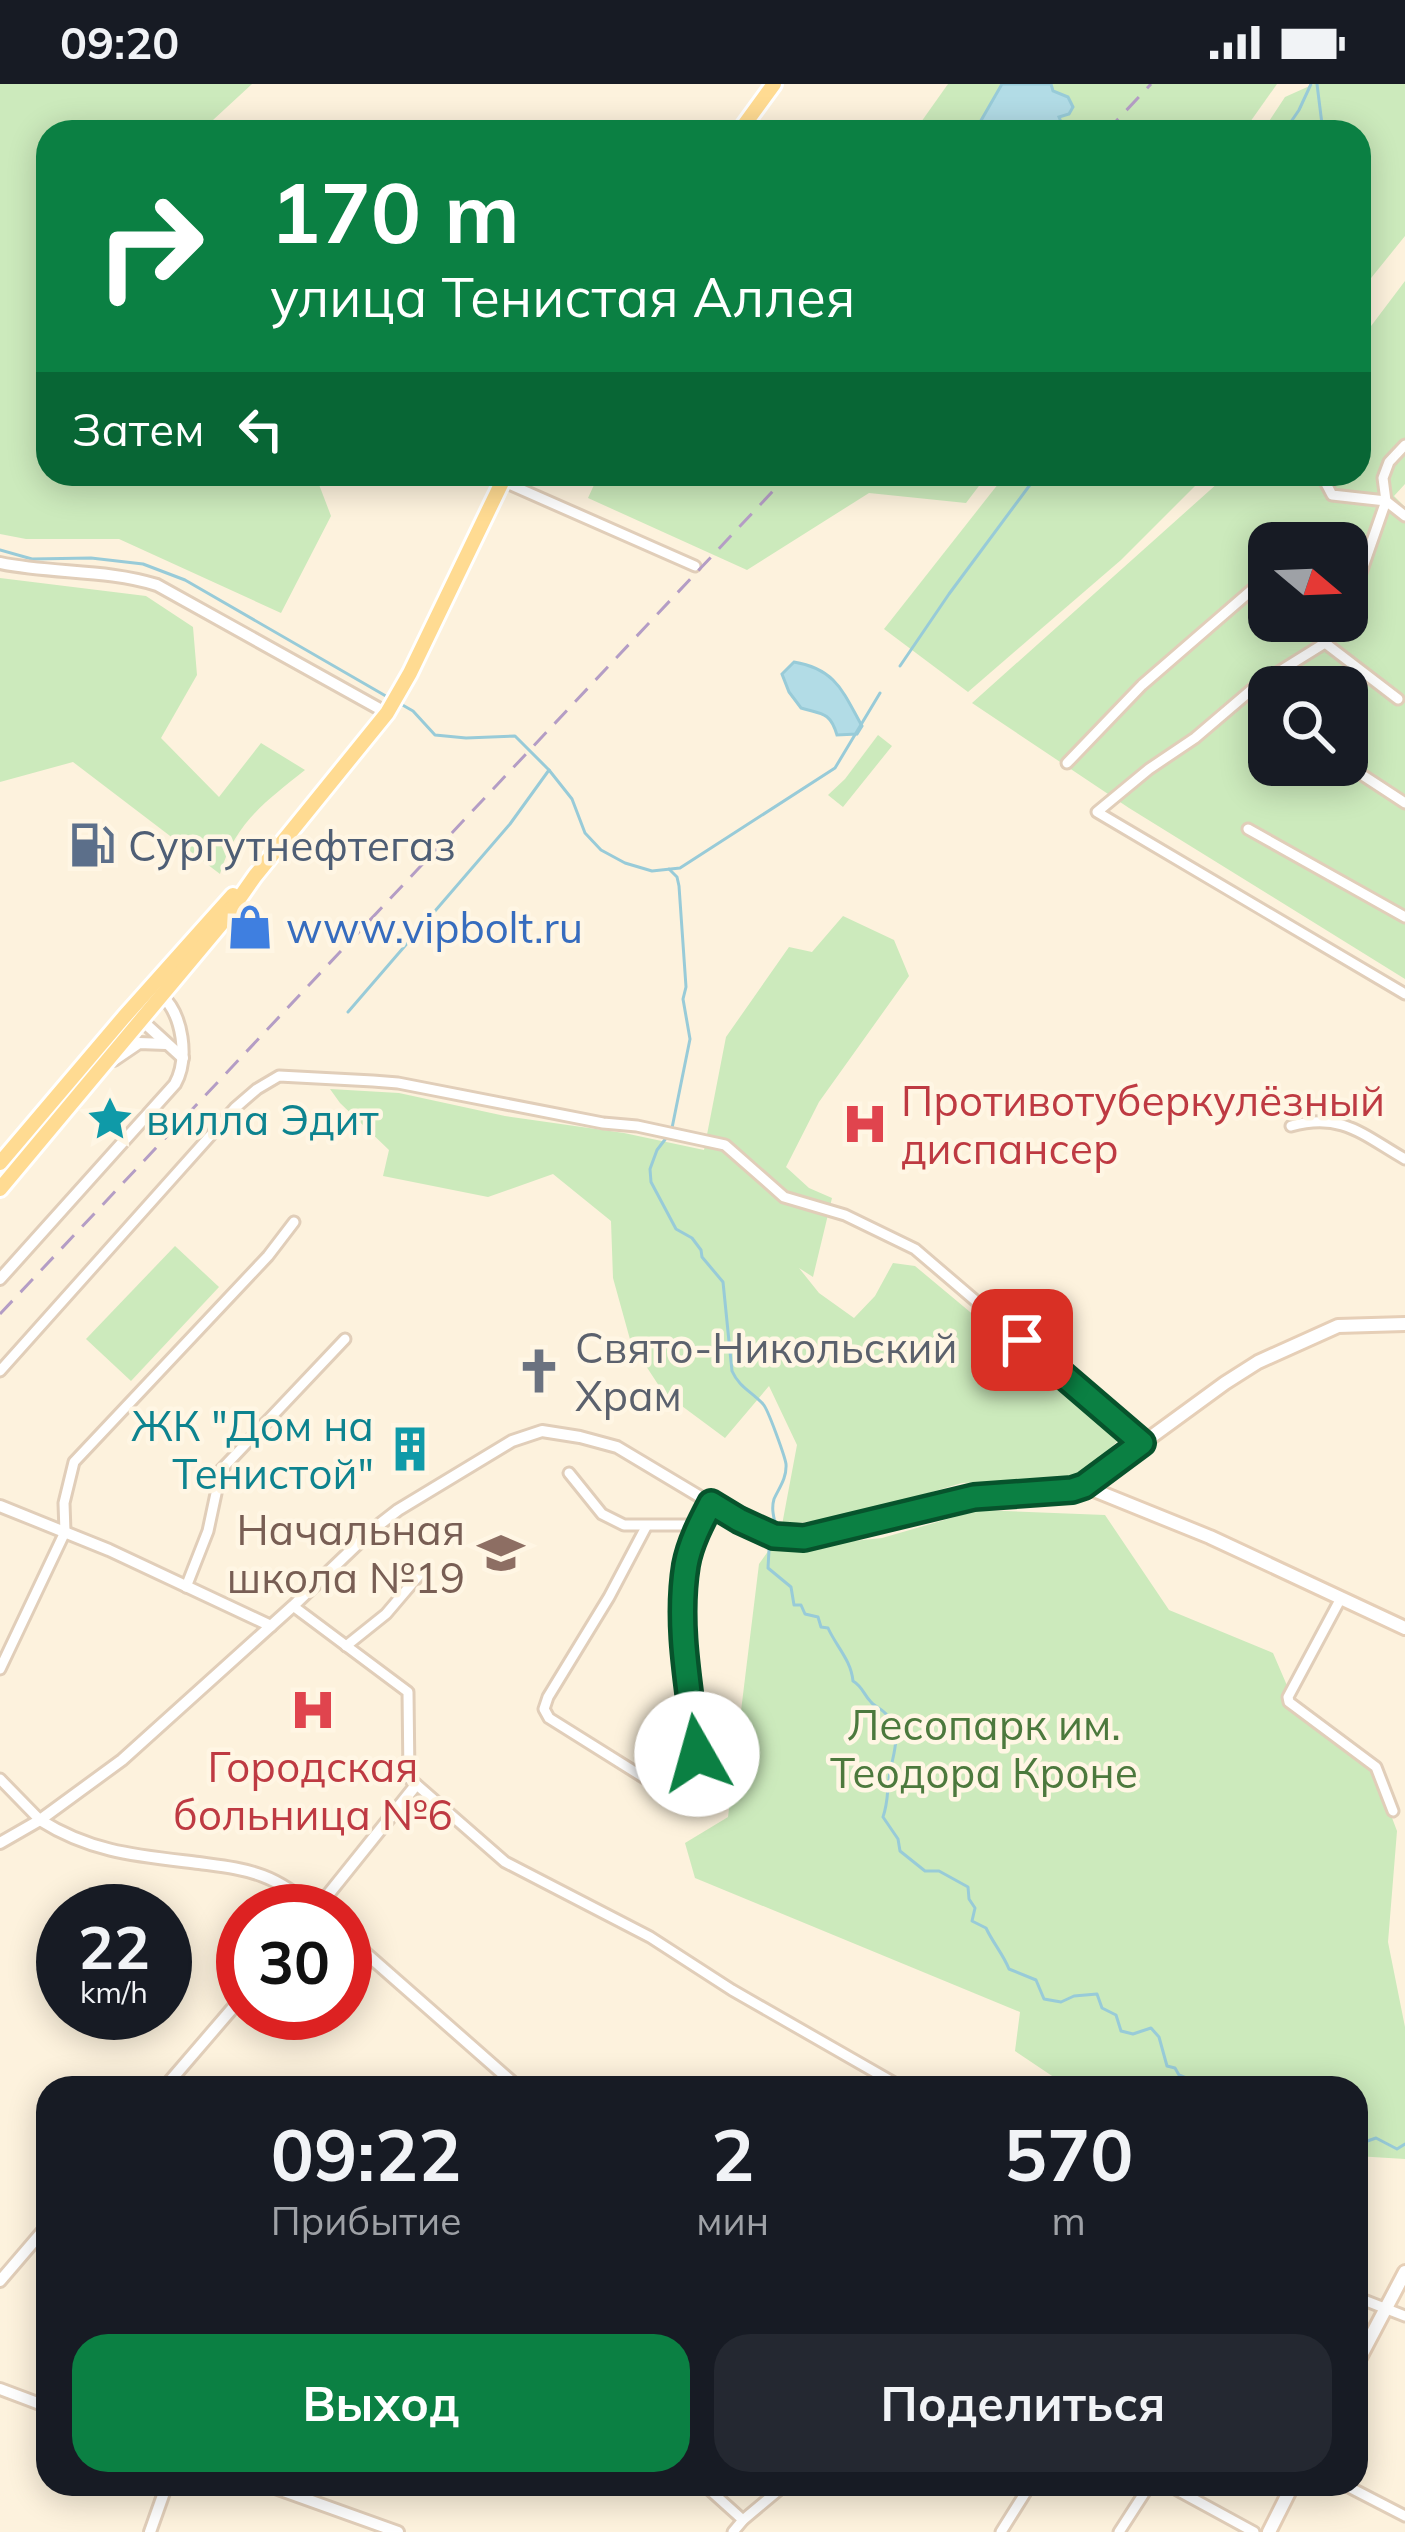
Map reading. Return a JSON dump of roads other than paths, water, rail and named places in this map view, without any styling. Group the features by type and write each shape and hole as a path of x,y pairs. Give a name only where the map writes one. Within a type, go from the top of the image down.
{"main road":[{"path":"748,120 774,84"},
{"path":"0,1189 100,1067 135,1014 161,994 222,923 387,713 500,486"},
{"path":"0,1163 135,1014 238,889 255,876"},
{"path":"1084,1486 1258,1361 1339,1326 1405,1324"},
{"path":"1084,1486 1210,1537 1405,1628"},
{"path":"1368,2343 1405,2272"},
{"path":"1269,2532 1287,2496"}],"street":[{"path":"1368,553 1386,501 1383,478 1389,462 1405,445"},
{"path":"523,486 694,566"},
{"path":"1328,486 1332,494 1386,501 1405,516"},
{"path":"0,563 116,574 157,585 387,713"},
{"path":"1067,763 1142,685 1248,593"},
{"path":"1289,666 1325,644 1398,699"},
{"path":"1248,693 1096,812 1405,994"},
{"path":"1368,779 1405,803"},
{"path":"1248,829 1405,917"},
{"path":"0,1279 183,1070 173,1007 161,994"},
{"path":"135,1014 183,1058"},
{"path":"100,1067 140,1043 166,1044"},
{"path":"0,1371 257,1089 279,1076 398,1083 725,1145 784,1197 845,1215 915,1250 1142,1443"},
{"path":"1291,1126 1317,1119 1345,1125 1405,1159"},
{"path":"0,1669 65,1532 64,1503 74,1462 294,1222"},
{"path":"186,1587 208,1531 220,1470 346,1340"},
{"path":"0,1843 122,1760 398,1510 512,1441 542,1431 617,1447 774,1536 804,1538 974,1497 1084,1486"},
{"path":"569,1473 602,1514 624,1525 699,1525"},
{"path":"646,1527 544,1709 549,1718 675,1797 685,1791 697,1754 682,1622 686,1562 711,1503"},
{"path":"0,1506 271,1626"},
{"path":"346,1646 386,1614 420,1574"},
{"path":"1340,1598 1289,1702 1376,1767 1393,1811"},
{"path":"293,1606 408,1691 409,1778 506,1862 650,1937 882,2076"},
{"path":"0,1779 40,1820 94,1847 235,1868 277,1884"},
{"path":"337,1884 416,1785"},
{"path":"372,1959 505,2076"},
{"path":"174,2076 216,2027"},
{"path":"0,2281 36,2238"},
{"path":"1368,2301 1405,2316"},
{"path":"0,2389 36,2402"},
{"path":"150,2532 163,2496"},
{"path":"297,2496 398,2532"},
{"path":"716,2496 743,2520"},
{"path":"734,2532 772,2496"},
{"path":"1001,2532 1024,2496"},
{"path":"1119,2532 1142,2496"},
{"path":"1188,2496 1254,2532"},
{"path":"1366,2496 1405,2516"}],"water":[{"path":"1002,84 1051,84 1073,107 1060,120 981,120"},
{"path":"794,662 820,670 837,684 862,726 857,734 837,735 828,717 801,708 782,674"}],"waterway":[{"path":"1292,120 1311,84"},
{"path":"1317,84 1322,120"},
{"path":"900,666 1029,486"},
{"path":"0,550 32,559 91,558 143,564 185,580 391,699"},
{"path":"399,703 435,735 515,736 572,799 585,833 601,850 652,871 680,868 835,768 880,693"},
{"path":"348,1012 510,824 549,770"},
{"path":"669,869 679,886 683,999 690,1039 672,1128"},
{"path":"667,1137 650,1169 651,1182 676,1229 692,1238 723,1282 732,1371 765,1408 786,1464 773,1503 776,1527"},
{"path":"773,1542 768,1568 791,1587 794,1605 801,1605 805,1614 818,1617 821,1627 828,1628 853,1681 892,1722 895,1746 883,1817 900,1851 925,1871 939,1871 968,1887 975,1908 972,1921 986,1928 1009,1969 1036,1980 1044,1999 1061,2002 1097,1994 1102,2008 1116,2015 1121,2031 1133,2034 1151,2028 1159,2037 1167,2066 1181,2076"},
{"path":"1368,2141 1376,2138 1397,2149 1405,2144"}],"railway":[{"path":"1117,120 1151,84"},
{"path":"0,1314 778,486"}],"place":[{"name":"Сургутнефтегаз","path":"92,845"},
{"name":"www.vipbolt.ru","path":"250,927"},
{"name":"вилла Эдит","path":"110,1119"},
{"name":"Противотуберкулёзный диспансер","path":"865,1124"},
{"name":"Свято-Никольский Храм","path":"539,1371"},
{"name":"ЖК \"Дом на Тенистой\"","path":"410,1449"},
{"name":"Начальная школа №19","path":"501,1553"},
{"name":"Городская больница №6","path":"313,1710"}],"park label":[{"name":"Лесопарк им. Теодора Кроне","path":"984,1748"}]}
